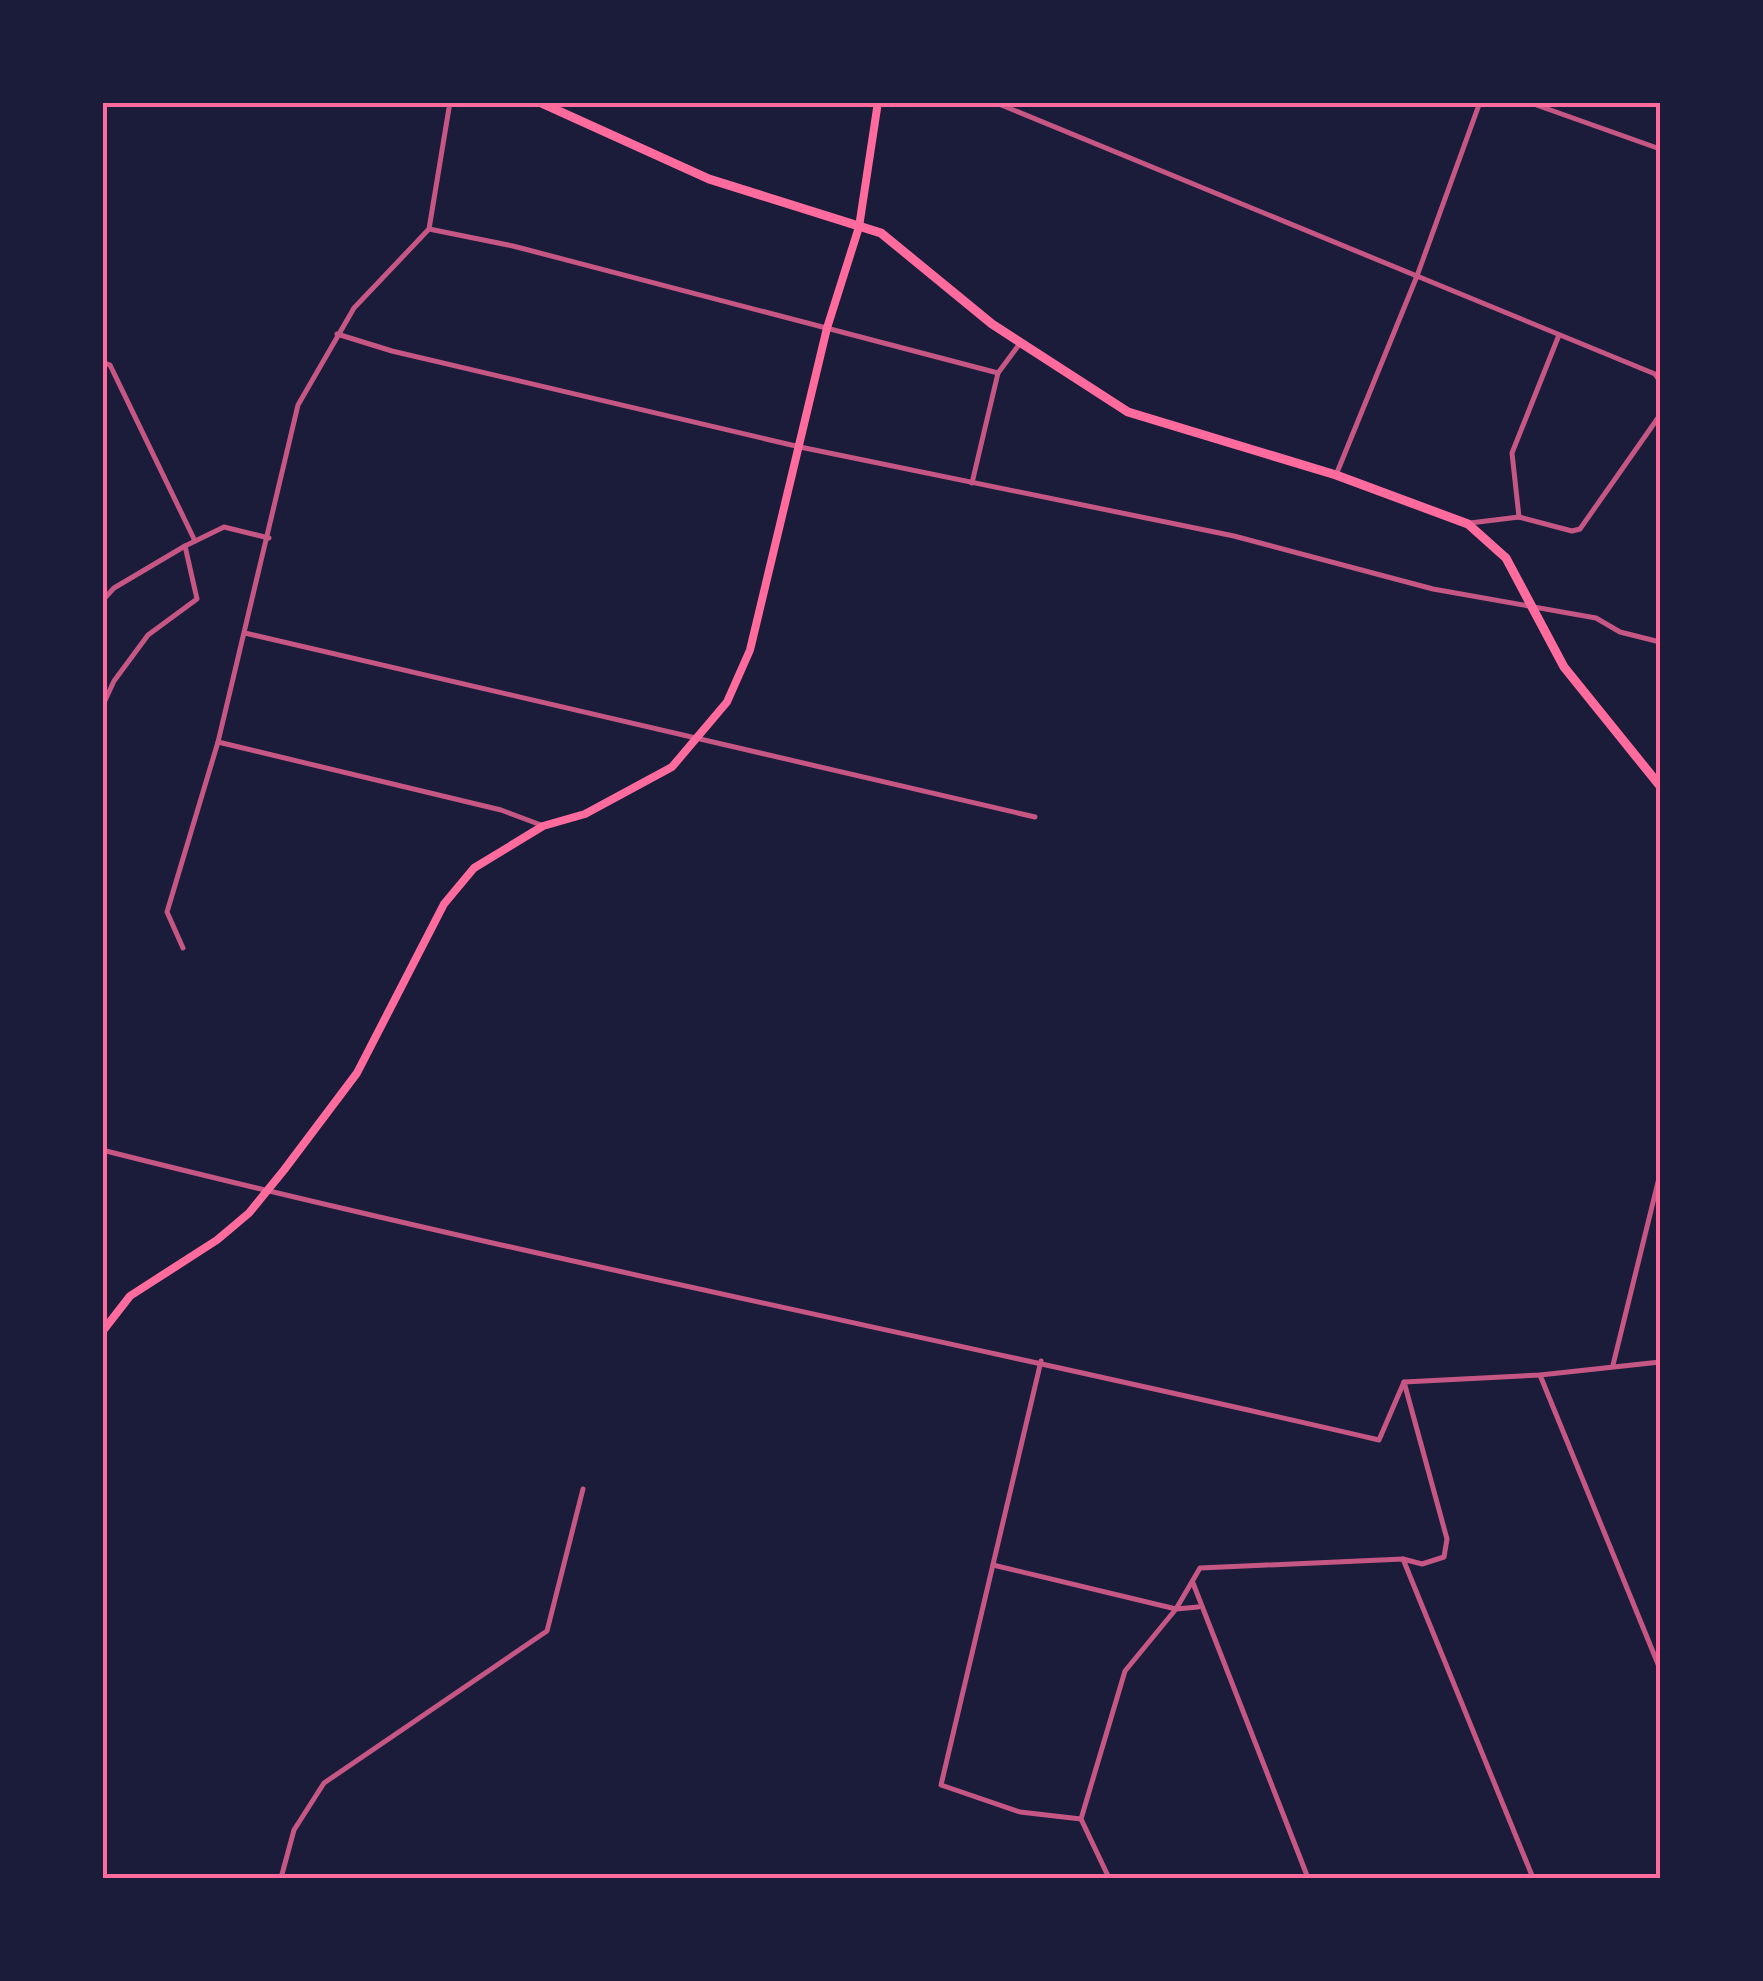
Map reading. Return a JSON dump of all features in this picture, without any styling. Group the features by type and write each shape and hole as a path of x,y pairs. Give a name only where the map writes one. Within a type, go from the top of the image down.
{"main road":[{"path":"539,102 709,179 859,227 899,244 992,324 1128,412 1336,475 1468,524 1506,558 1564,668 1660,786"},
{"path":"102,1332 130,1296 217,1240 249,1213 357,1074 444,904 474,868 543,826 585,814 672,767 727,702 750,650 827,328 859,227 878,102"}],"street":[{"path":"183,948 166,912 218,742 298,405 354,308 429,229 450,102"},
{"path":"994,102 1660,380"},
{"path":"1336,475 1417,276 1480,102"},
{"path":"1528,102 1660,150"},
{"path":"429,229 513,246 998,373"},
{"path":"337,334 392,351 800,446 1234,536 1433,588 1596,618 1620,632 1660,642"},
{"path":"1520,517 1512,453 1559,336"},
{"path":"972,483 998,373 1021,342"},
{"path":"102,362 110,365 195,541"},
{"path":"1468,524 1520,517 1572,532 1580,528 1660,415"},
{"path":"102,601 114,588 224,527 269,538"},
{"path":"102,707 114,680 148,635 197,599 185,546"},
{"path":"245,634 1035,817"},
{"path":"218,742 501,810 543,826"},
{"path":"102,1150 266,1191 1040,1360 1379,1440 1404,1382"},
{"path":"1613,1365 1660,1174"},
{"path":"1040,1360 942,1784 1020,1812 1081,1819"},
{"path":"1404,1382 1540,1375 1660,1362"},
{"path":"1540,1375 1660,1669"},
{"path":"1108,1878 1081,1819 1125,1672 1176,1609 1200,1568 1403,1560 1431,1563 1444,1556 1448,1539 1404,1382"},
{"path":"281,1878 294,1830 324,1783 546,1631 583,1490"},
{"path":"1403,1560 1533,1878"},
{"path":"993,1566 1176,1609 1198,1607"},
{"path":"1193,1583 1198,1607 1308,1878"}]}
